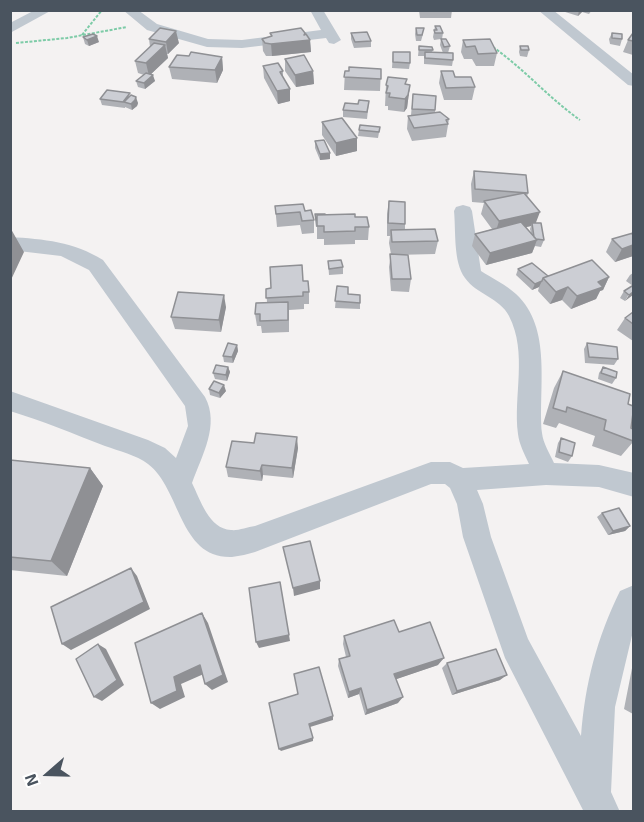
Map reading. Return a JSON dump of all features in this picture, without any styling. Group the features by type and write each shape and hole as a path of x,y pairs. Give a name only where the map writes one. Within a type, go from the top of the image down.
{"street":[{"path":"10,29 46,10"},
{"path":"129,10 146,24 196,40 224,45 332,36 316,10"},
{"path":"544,10 633,82"},
{"path":"462,211 469,266 473,275 509,300 519,313 526,332 531,372 530,435 546,474"},
{"path":"10,243 54,247 80,253 96,266 197,404 200,426 179,484"},
{"path":"10,401 44,411 158,457 178,480 198,525 212,540 226,544 241,544 431,473 450,473 459,480 470,504 477,537 516,646 598,803"},
{"path":"459,480 546,474 599,476 633,485"},
{"path":"598,803 599,707 615,634 633,599"}],"path":[{"path":"82,35 102,10"},
{"path":"10,44 146,24"},
{"path":"487,43 522,68 555,102 579,120"}],"building":[{"path":"435,26 440,26 443,33 435,33 434,30 437,30"},
{"path":"160,28 176,31 166,42 149,39"},
{"path":"301,28 310,40 271,44 265,43 262,39 272,36 270,33"},
{"path":"416,28 424,28 422,35 417,35"},
{"path":"367,32 371,41 355,42 351,33"},
{"path":"612,33 622,34 622,39 612,38"},
{"path":"93,34 97,36 87,40 83,37"},
{"path":"441,39 446,39 450,46 444,47"},
{"path":"490,39 497,53 478,54 475,46 466,47 463,40"},
{"path":"154,43 165,45 146,63 135,61"},
{"path":"419,46 432,47 433,50 419,50"},
{"path":"520,46 528,46 529,50 521,50"},
{"path":"191,52 222,57 215,70 169,67 177,55 189,56"},
{"path":"393,52 410,52 410,63 393,62"},
{"path":"425,52 453,53 453,60 425,58"},
{"path":"304,55 313,71 295,75 285,59"},
{"path":"278,63 283,71 280,72 290,89 277,91 263,66"},
{"path":"349,67 381,69 381,79 344,77"},
{"path":"441,71 453,71 455,77 471,77 475,87 446,88"},
{"path":"146,73 153,75 144,83 136,81"},
{"path":"388,77 407,79 405,84 410,85 405,99 389,97 390,93 386,93"},
{"path":"107,90 130,93 123,102 100,99"},
{"path":"413,94 436,96 435,110 412,109"},
{"path":"131,95 136,97 131,104 124,102"},
{"path":"359,100 369,101 367,112 343,110 345,103 358,104"},
{"path":"440,112 449,119 446,120 448,124 414,128 408,116"},
{"path":"342,118 357,138 336,143 322,122"},
{"path":"360,125 380,127 379,132 359,130"},
{"path":"324,140 330,153 320,154 315,141"},
{"path":"474,171 526,175 528,193 475,189"},
{"path":"524,193 540,212 499,221 484,201"},
{"path":"389,201 405,202 405,224 388,223"},
{"path":"303,204 305,211 311,210 314,220 302,221 300,212 276,214 275,206"},
{"path":"355,214 355,217 367,217 369,227 355,227 355,231 324,232 324,226 317,226 317,215"},
{"path":"521,222 537,240 490,253 475,234"},
{"path":"532,223 541,223 544,240 534,237"},
{"path":"435,229 438,241 392,242 391,230"},
{"path":"633,233 633,245 622,249 612,239"},
{"path":"390,254 408,255 411,279 392,279"},
{"path":"341,260 343,267 329,269 328,261"},
{"path":"592,260 609,277 598,282 603,287 577,296 568,287 556,292 543,278"},
{"path":"532,263 548,276 535,284 518,269"},
{"path":"302,265 303,281 308,281 309,292 303,292 303,296 266,298 266,289 271,288 270,267"},
{"path":"337,286 348,287 348,294 360,295 360,303 335,301"},
{"path":"632,286 633,292 629,295 624,291"},
{"path":"178,292 224,295 219,320 171,317"},
{"path":"288,302 288,320 260,321 260,314 255,314 256,303"},
{"path":"633,312 633,324 625,318"},
{"path":"228,343 237,345 232,357 223,356"},
{"path":"587,343 617,347 618,359 589,357"},
{"path":"216,365 228,367 226,375 213,373"},
{"path":"603,367 617,372 616,378 601,373"},
{"path":"563,371 630,394 628,404 633,406 631,428 633,429 633,441 604,430 606,420 567,407 566,412 553,408"},
{"path":"214,381 224,385 219,393 209,389"},
{"path":"256,433 297,437 292,468 262,465 260,471 226,467 232,441 254,443"},
{"path":"561,438 575,443 572,456 559,452"},
{"path":"10,460 90,468 51,561 10,557"},
{"path":"619,508 630,526 613,531 602,513"},
{"path":"310,541 320,581 293,588 283,547"},
{"path":"131,568 144,602 62,644 51,607"},
{"path":"280,582 289,635 256,642 249,588"},
{"path":"202,613 223,675 205,684 200,665 174,677 177,691 151,703 135,643"},
{"path":"394,620 399,632 430,622 444,658 394,674 403,697 367,710 361,688 349,692 339,659 350,656 344,636"},
{"path":"98,644 117,680 94,697 76,659"},
{"path":"496,649 507,675 457,691 447,663"},
{"path":"319,667 333,716 309,724 313,738 279,749 269,703 298,694 294,674"}]}
